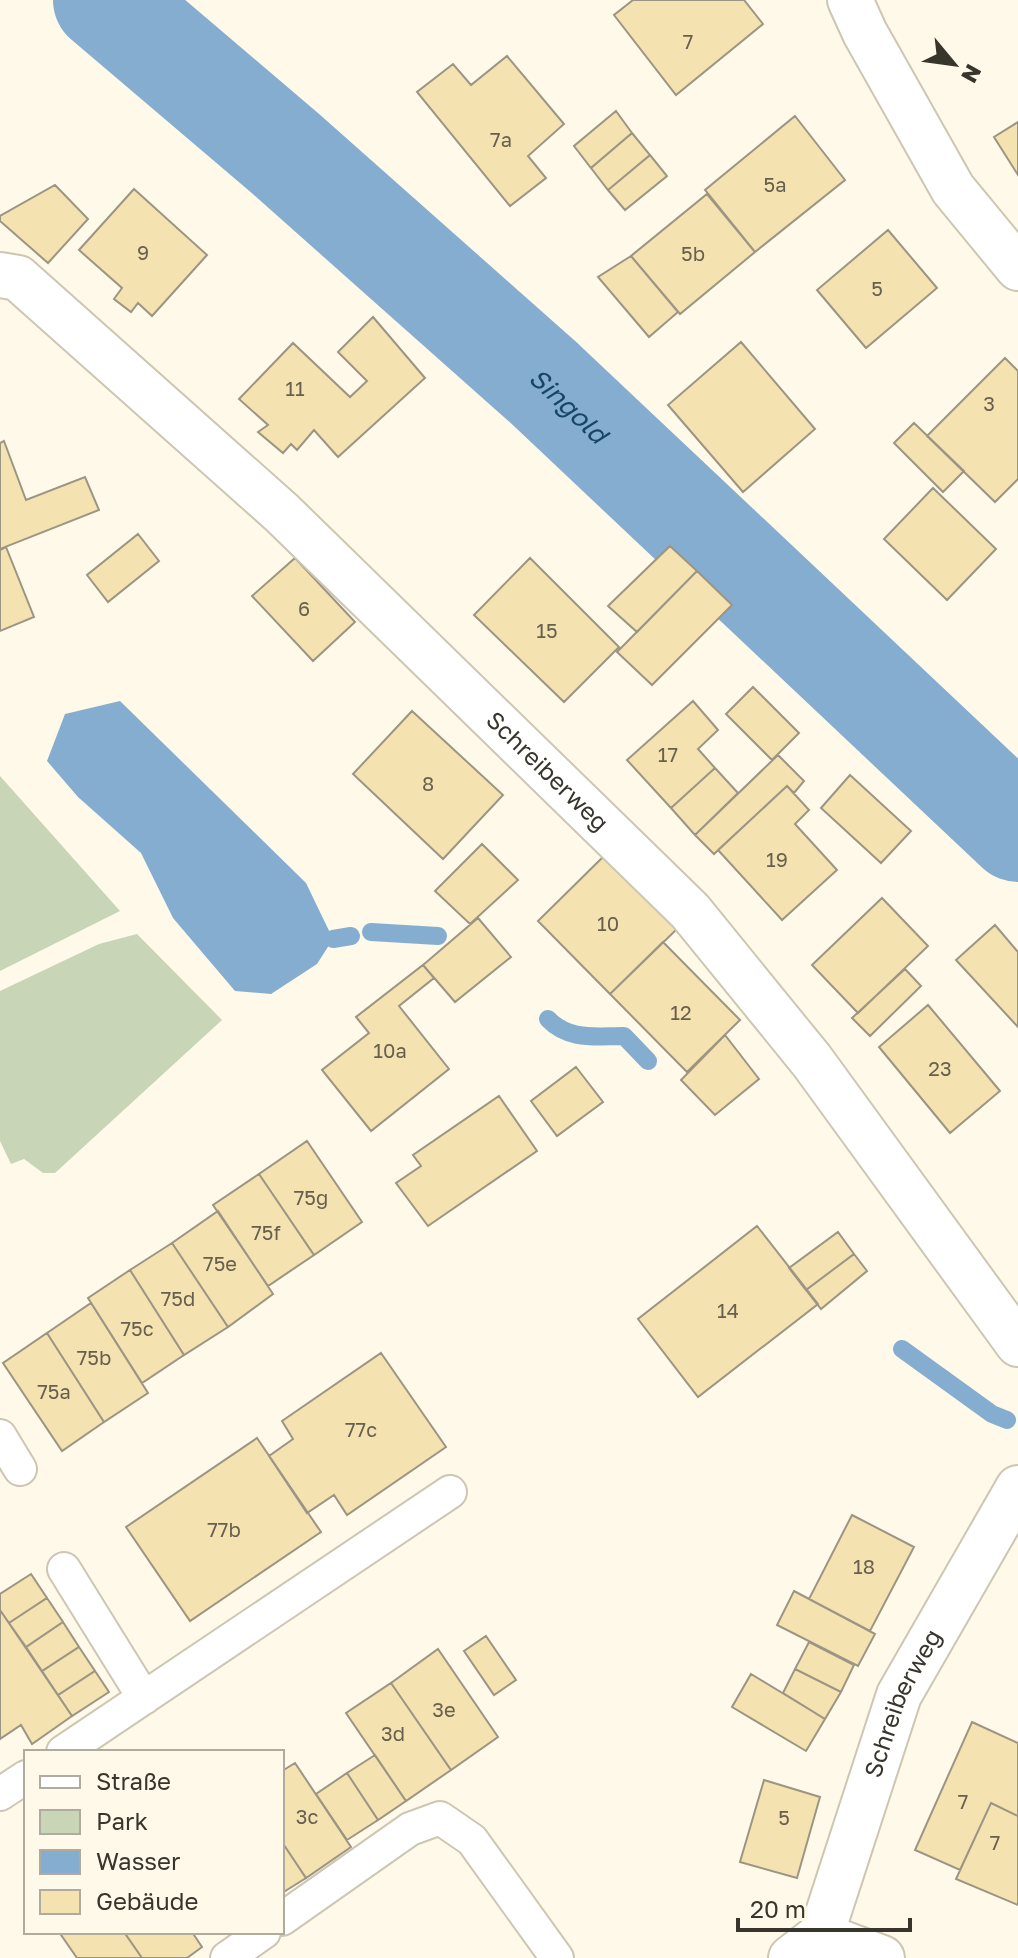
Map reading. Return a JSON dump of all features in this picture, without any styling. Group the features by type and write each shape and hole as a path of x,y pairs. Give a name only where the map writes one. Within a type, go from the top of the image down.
{"street":[{"path":"850,0 865,33 953,189 1018,268"},
{"name":"Schreiberweg","path":"0,275 18,278 282,513 690,911 812,1061 1018,1344"},
{"name":"Schreiberweg","path":"806,1947 899,1695 1018,1488"},
{"path":"806,1947 882,1958"}],"lane":[{"path":"0,1436 20,1469"},
{"path":"66,1750 450,1492"},
{"path":"64,1569 144,1698"},
{"path":"0,1794 24,1778"},
{"path":"284,1918 410,1829 440,1818 472,1840 557,1958"},
{"path":"227,1958 261,1934"}],"green space":[{"path":"0,776 120,911 0,971"},
{"path":"137,934 222,1020 55,1173 43,1173 24,1159 11,1164 0,1141 0,991 99,944"}],"water":[{"path":"120,701 306,883 333,939 317,964 271,994 235,991 173,918 141,853 78,797 47,761 65,714"}],"building":[{"path":"633,0 744,0 763,24 676,95 614,15"},
{"path":"507,56 564,124 528,156 546,178 510,206 417,92 453,64 471,85"},
{"path":"616,111 632,133 591,168 574,146"},
{"path":"795,116 845,180 755,252 705,190"},
{"path":"1018,122 1018,175 994,137"},
{"path":"632,133 650,155 608,190 591,168"},
{"path":"650,155 667,176 625,210 608,190"},
{"path":"55,185 88,219 48,263 0,221 0,216"},
{"path":"134,189 207,255 152,316 138,303 131,312 114,299 122,288 79,250"},
{"path":"707,194 755,252 680,314 631,256"},
{"path":"888,230 937,288 866,348 817,290"},
{"path":"631,256 678,312 649,337 598,277"},
{"path":"373,317 425,378 338,457 314,430 297,450 291,444 283,453 258,432 268,425 239,399 293,343 350,397 367,381 338,352"},
{"path":"741,342 815,429 743,492 668,405"},
{"path":"1005,358 1018,371 1018,479 995,502 927,436"},
{"path":"914,423 964,471 943,492 894,443"},
{"path":"4,441 26,500 85,477 99,510 0,549 0,443"},
{"path":"933,488 996,549 947,600 884,539"},
{"path":"138,534 159,561 108,602 87,575"},
{"path":"670,546 697,571 637,632 608,606"},
{"path":"6,547 34,617 0,631 0,550"},
{"path":"295,558 355,622 313,661 252,596"},
{"path":"530,558 619,647 564,702 474,615"},
{"path":"697,571 732,605 652,685 617,652"},
{"path":"753,687 799,733 772,760 726,714"},
{"path":"693,701 718,730 698,749 715,768 671,808 627,760"},
{"path":"412,711 503,795 443,859 353,774"},
{"path":"778,755 804,781 794,793 787,786 714,854 695,835"},
{"path":"715,768 738,793 695,835 671,808"},
{"path":"850,775 911,831 881,863 821,808"},
{"path":"787,786 809,810 795,824 837,870 782,920 718,850"},
{"path":"482,844 518,880 470,924 435,891"},
{"path":"605,855 678,928 610,994 538,921"},
{"path":"882,898 928,946 858,1013 812,965"},
{"path":"478,918 511,957 455,1002 423,965"},
{"path":"995,925 1018,952 1018,1027 956,960"},
{"path":"663,942 740,1020 687,1072 610,994"},
{"path":"423,965 434,978 399,1006 449,1069 371,1131 322,1070 369,1033 356,1017"},
{"path":"905,969 921,986 870,1036 852,1018"},
{"path":"928,1005 1000,1091 950,1133 879,1047"},
{"path":"725,1035 759,1079 715,1115 681,1080"},
{"path":"576,1067 603,1102 557,1136 531,1101"},
{"path":"499,1096 537,1151 428,1226 396,1183 421,1166 413,1155"},
{"path":"307,1141 362,1222 314,1255 259,1174"},
{"path":"259,1174 314,1255 268,1286 213,1205"},
{"path":"218,1211 273,1294 228,1327 172,1243"},
{"path":"757,1226 818,1304 698,1397 638,1319"},
{"path":"838,1232 854,1254 806,1290 789,1268"},
{"path":"172,1243 228,1327 184,1355 130,1270"},
{"path":"854,1254 867,1271 821,1309 806,1290"},
{"path":"130,1270 184,1355 142,1383 88,1298"},
{"path":"91,1303 148,1393 104,1422 47,1333"},
{"path":"47,1333 104,1422 62,1451 3,1363"},
{"path":"381,1353 446,1447 347,1515 334,1495 307,1513 269,1456 293,1439 282,1421"},
{"path":"257,1438 321,1532 190,1621 126,1527"},
{"path":"852,1515 914,1547 870,1631 809,1599"},
{"path":"31,1574 47,1598 9,1623 0,1610 0,1594"},
{"path":"794,1591 875,1634 858,1666 777,1625"},
{"path":"47,1598 63,1622 26,1647 9,1623"},
{"path":"0,1610 72,1716 32,1744 21,1725 0,1739"},
{"path":"63,1622 79,1647 42,1671 26,1647"},
{"path":"486,1636 516,1680 494,1695 464,1651"},
{"path":"809,1642 854,1665 841,1692 795,1669"},
{"path":"79,1647 95,1671 58,1695 42,1671"},
{"path":"438,1649 498,1737 451,1770 391,1683"},
{"path":"795,1669 841,1692 825,1719 783,1693"},
{"path":"95,1671 109,1692 72,1716 58,1695"},
{"path":"751,1674 825,1719 806,1751 732,1707"},
{"path":"391,1683 451,1770 406,1801 346,1713"},
{"path":"972,1722 1018,1743 1018,1816 991,1803 960,1870 915,1850"},
{"path":"375,1755 406,1801 378,1820 347,1773"},
{"path":"295,1763 351,1847 306,1878 284,1845 284,1770"},
{"path":"347,1773 378,1820 347,1840 316,1794"},
{"path":"764,1780 820,1797 797,1878 740,1862"},
{"path":"991,1803 1018,1816 1018,1905 956,1879"},
{"path":"284,1845 306,1878 284,1892"},
{"path":"60,1934 125,1934 142,1958 77,1958"},
{"path":"125,1934 193,1934 202,1947 187,1958 142,1958"}],"waterway":[{"name":"Singold","path":"105,0 286,154 544,383 1018,830"},
{"path":"371,932 438,936"},
{"path":"333,939 351,936"},
{"path":"548,1019 574,1034 624,1036 648,1061"},
{"path":"902,1349 992,1414 1007,1420"}]}
